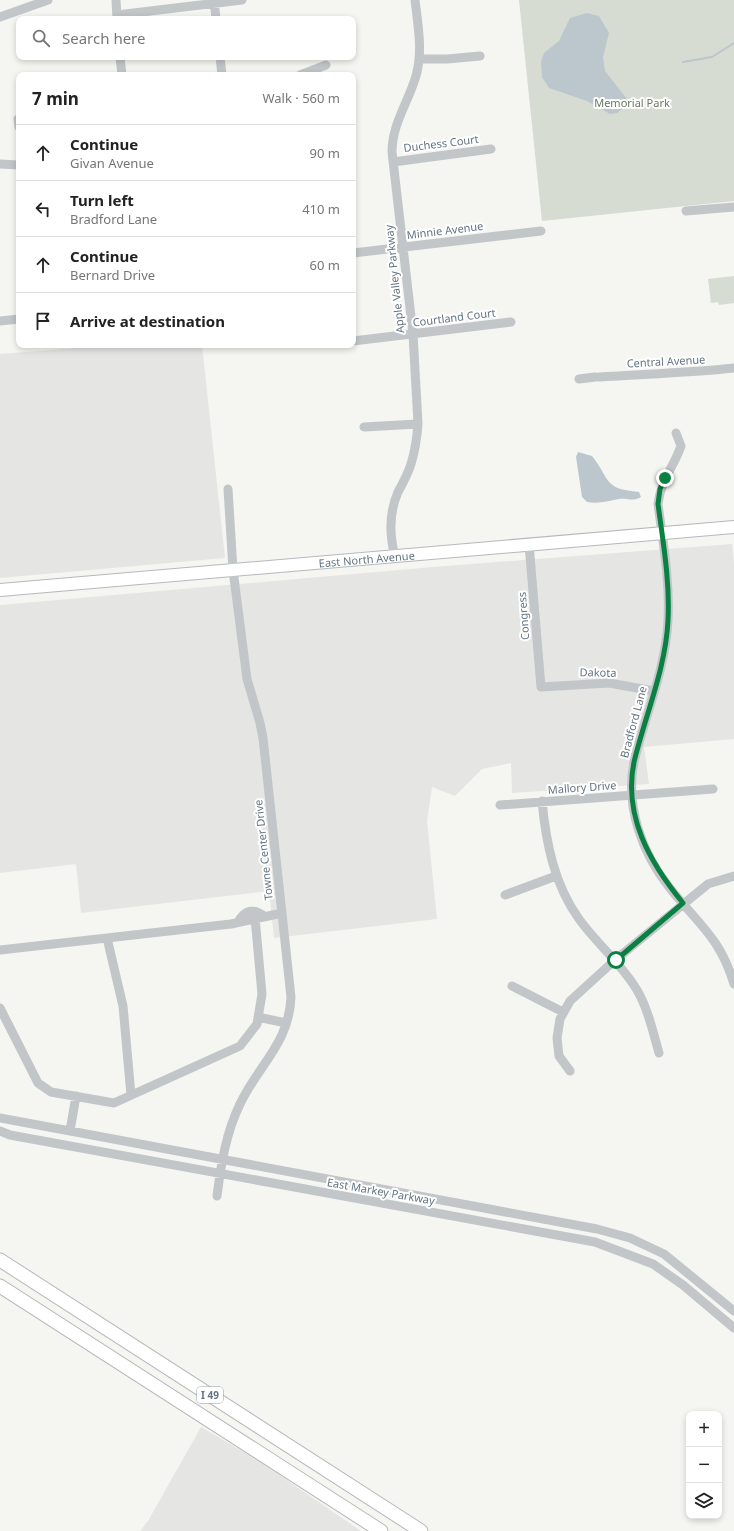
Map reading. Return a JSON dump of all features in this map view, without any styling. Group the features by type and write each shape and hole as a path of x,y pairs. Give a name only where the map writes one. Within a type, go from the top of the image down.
{"highway":[{"name":"I 49","path":"0,1260 421,1531"},
{"name":"I 49","path":"0,1286 381,1531"}],"main road":[{"name":"East North Avenue","path":"0,590 734,527"}],"street":[{"path":"0,17 48,0"},
{"path":"116,0 117,16"},
{"path":"123,16 214,2 242,0"},
{"name":"Apple Valley Parkway","path":"395,556 391,534 392,513 398,492 411,464 417,437 418,424 413,334 392,146 396,125 415,78 419,59 419,34 415,0"},
{"path":"214,2 216,16"},
{"path":"419,59 447,59 480,56"},
{"path":"120,60 122,72"},
{"path":"220,60 222,72"},
{"path":"308,72 326,65"},
{"name":"Duchess Court","path":"393,162 491,149"},
{"path":"0,164 16,165"},
{"path":"686,212 734,207"},
{"name":"Minnie Avenue","path":"356,253 541,231"},
{"path":"0,321 16,319"},
{"name":"Courtland Court","path":"356,341 511,322"},
{"name":"Central Avenue","path":"579,379 645,374 688,373 734,368"},
{"path":"364,426 418,424"},
{"name":"Bradford Lane","path":"676,433 681,446 677,458 660,489 658,504 668,595 668,620 665,646 634,762 631,778 631,796 639,830 660,875 713,938 726,960 734,984"},
{"name":"Towne Center Drive","path":"217,1196 226,1141 241,1103 273,1054 286,1023 290,1010 291,996 263,738 247,679 234,570 228,489"},
{"name":"Congress","path":"529,544 541,687"},
{"name":"Dakota","path":"541,687 609,683 654,691"},
{"name":"Mallory Drive","path":"500,805 713,789"},
{"path":"542,801 545,833 556,876 579,919 616,960 637,989 643,1001 659,1053"},
{"path":"505,895 556,876"},
{"path":"570,1071 559,1056 557,1046 557,1028 563,1012 578,993 683,903 708,884 734,876"},
{"path":"0,950 238,922 246,912 252,910 258,911 262,994 257,1024 240,1046 114,1103 51,1092 38,1083 0,1008"},
{"path":"259,917 282,913"},
{"path":"108,938 123,1006 130,1095"},
{"path":"512,986 563,1012"},
{"path":"258,1017 286,1023"},
{"path":"70,1131 76,1096"},
{"name":"East Markey Parkway","path":"0,1118 597,1229 630,1238 664,1254 734,1311"},
{"name":"East Markey Parkway","path":"0,1131 10,1135 595,1242 626,1252 653,1264 683,1285 734,1328"}],"shaded area":[{"path":"587,13 599,16 609,33 603,57 605,71 627,99 625,107 617,113 610,114 587,101 549,88 542,77 541,62 544,53 559,41 570,18"},
{"path":"77,348 202,348 225,558 0,578 0,354"},
{"path":"578,452 592,456 613,486 627,491 639,492 641,497 633,500 622,499 591,503 587,502 582,497 576,457"},
{"path":"732,544 734,562 734,739 644,747 649,784 512,793 511,763 482,769 455,796 432,787 427,821 437,919 274,938 269,891 81,913 76,864 0,873 0,605 433,567"},
{"path":"201,1427 259,1461 361,1531 140,1531 148,1521"}],"green space":[{"name":"Memorial Park","path":"519,0 734,0 734,201 542,221"},
{"path":"734,276 734,303 719,305 718,302 711,303 708,279"}],"waterway":[{"path":"683,62 712,57 734,43"}],"route":[{"path":"616,960 683,903 660,875 648,852 639,830 631,796 631,778 634,762 665,646 668,620 668,595 658,504 660,489 665,478"}]}
